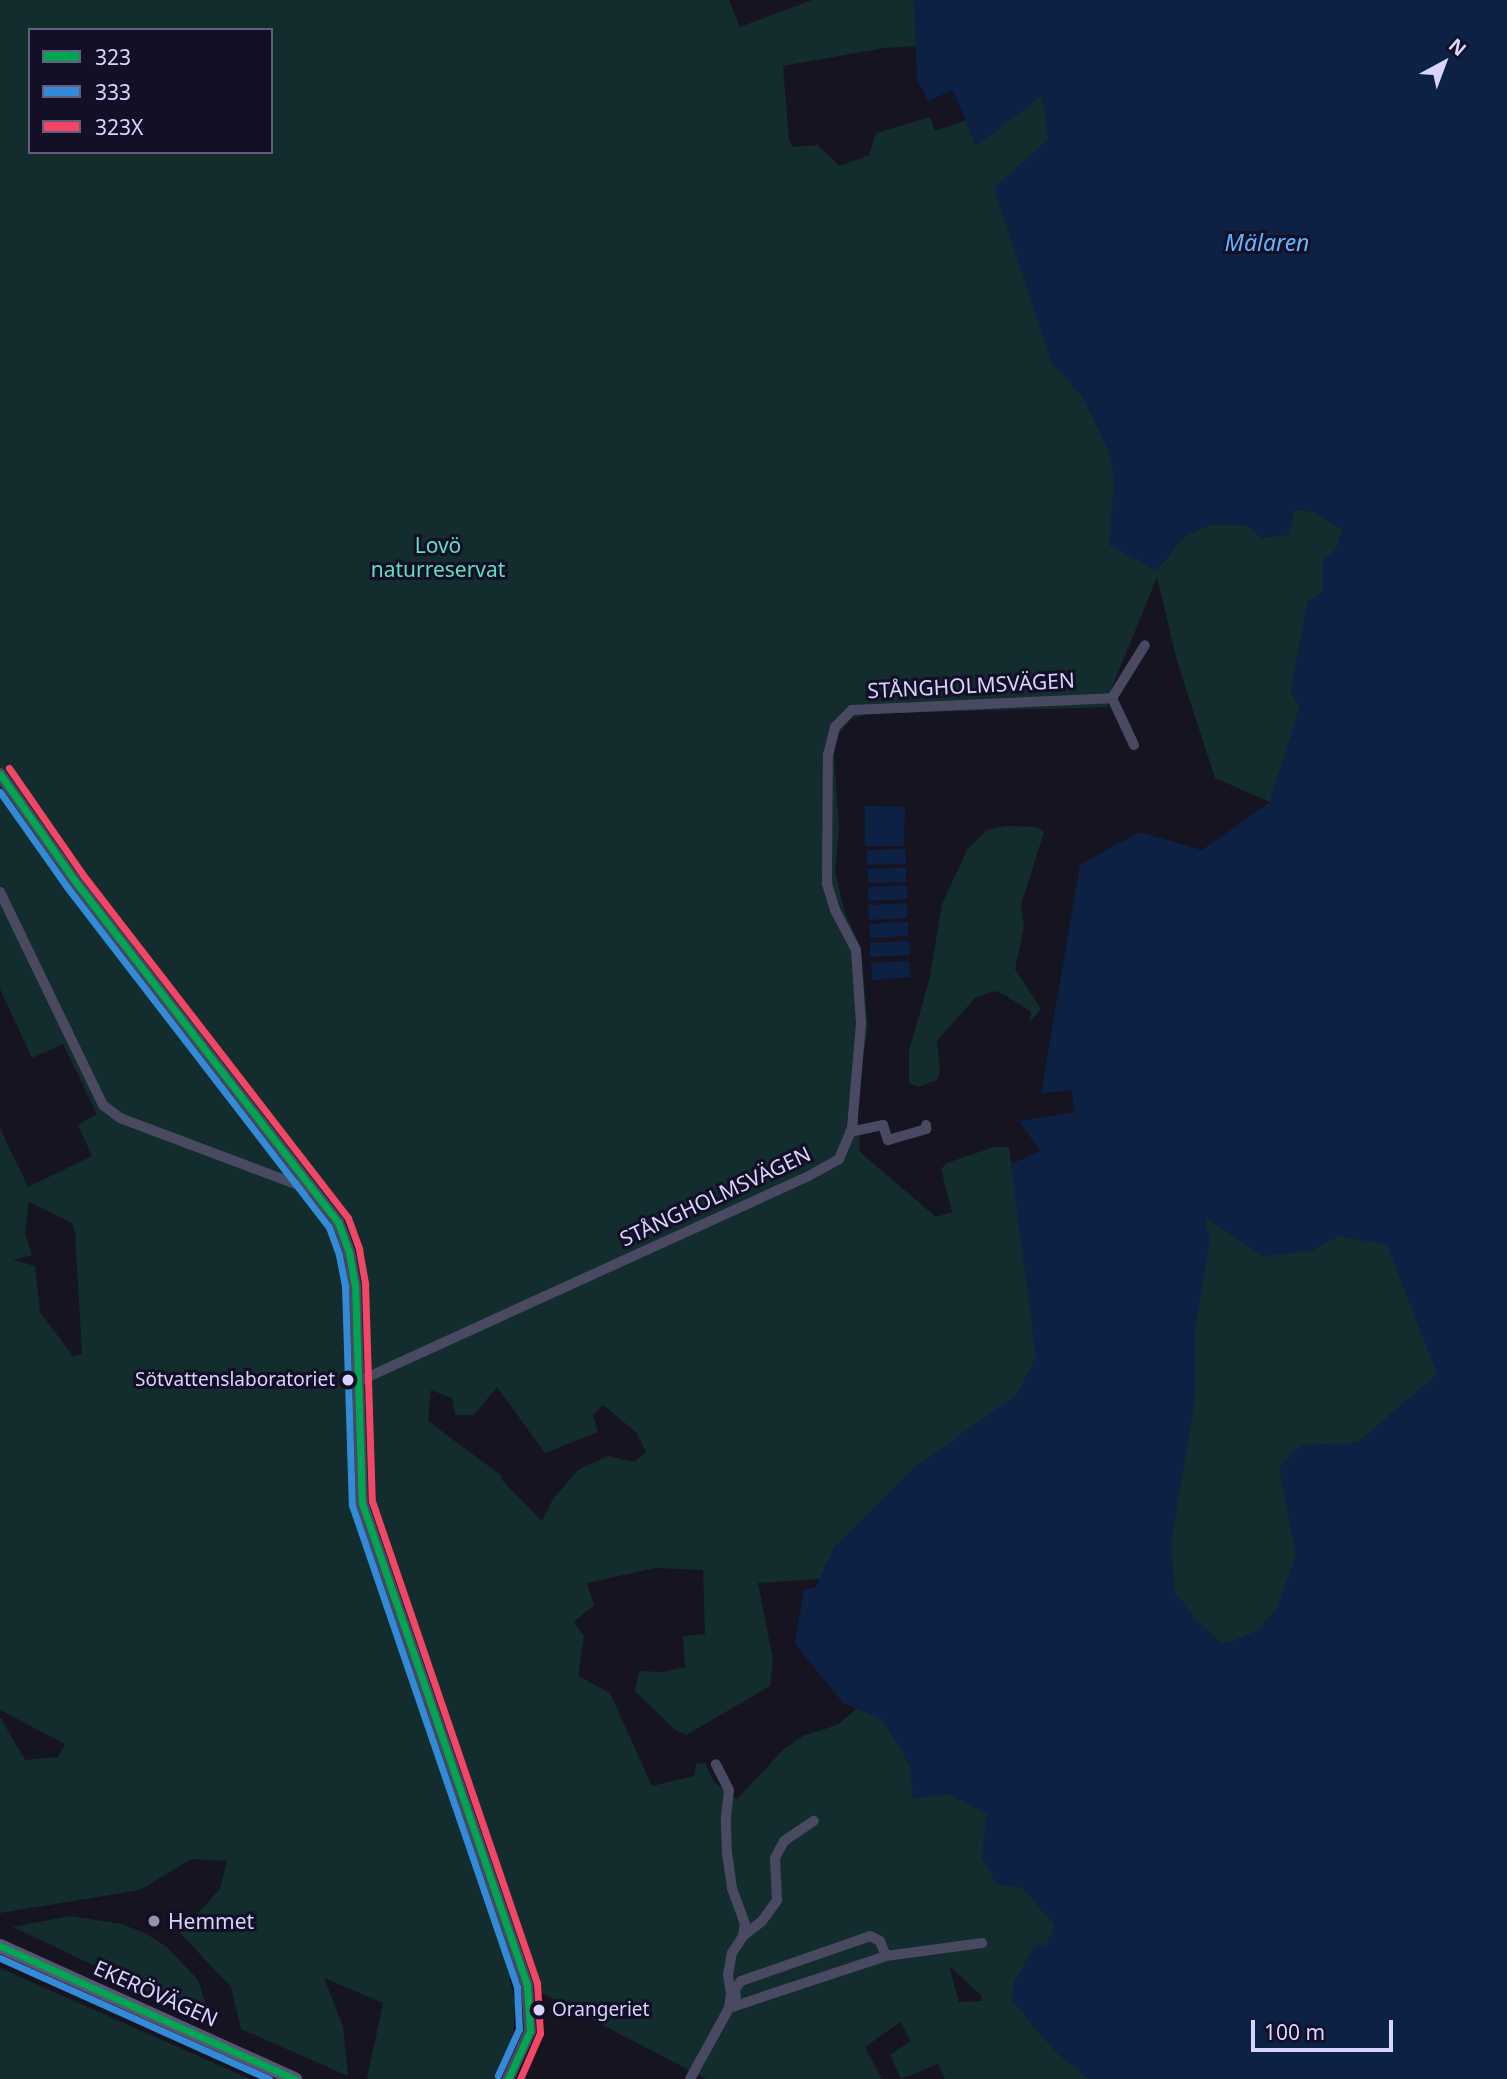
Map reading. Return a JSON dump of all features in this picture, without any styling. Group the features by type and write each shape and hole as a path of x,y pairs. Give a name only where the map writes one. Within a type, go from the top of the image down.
{"main road":[{"name":"EKERÖVÄGEN","path":"0,1946 295,2079"}],"street":[{"path":"1134,745 1112,698 1145,645"},
{"name":"STÅNGHOLMSVÄGEN","path":"359,1381 806,1178 839,1159 850,1132 861,1024 856,950 835,910 827,883 828,755 835,727 852,710 1112,698"},
{"path":"0,774 75,881 338,1222 349,1252 355,1285 359,1480 362,1503 527,1985 530,2031 508,2079"},
{"path":"0,892 103,1105 120,1118 317,1192"},
{"path":"850,1132 883,1125 888,1140 926,1129 926,1125"},
{"path":"716,1764 729,1790 726,1818 727,1854 732,1888 746,1924 743,1936 732,1953 728,1975 733,2006"},
{"path":"743,1936 762,1922 777,1900 775,1858 784,1841 814,1821"},
{"path":"690,2079 733,2006 735,1989 741,1981 870,1936 880,1941 886,1956"},
{"path":"733,2006 886,1956 982,1942"}],"green space":[{"name":"Lovö naturreservat","path":"0,0 729,0 740,27 812,0 1314,0 1328,174 1507,460 1507,2079 1138,2079 1051,1996 1031,2015 1021,2011 1056,2052 1089,2079 945,2079 938,2064 901,2079 890,2055 911,2041 900,2022 865,2047 882,2079 706,2079 509,1976 515,2001 513,2044 497,2079 367,2079 383,2003 324,1978 343,2026 348,2076 241,2029 231,1987 180,1933 220,1889 227,1861 191,1859 140,1890 0,1913 0,1717 25,1760 58,1757 65,1744 0,1710 0,1128 28,1187 92,1156 78,1125 97,1114 63,1044 32,1058 0,989","holes":["951,44 972,118 935,131 930,117 876,133 869,155 840,166 818,145 793,147 789,139 783,66 884,48","1291,477 1311,477 1347,489 1365,507 1365,535 1359,558 1341,601 1323,680 1326,719 1295,801 1273,824 1218,870 1197,874 1164,872 1144,888 1127,913 1114,1084 1121,1150 1059,1263 1026,1271 1009,1147 994,1147 947,1163 941,1169 952,1212 936,1217 860,1152 857,1095 868,1028 861,948 844,910 835,872 839,829 834,755 838,735 850,720 865,714 1108,707 1109,695 1157,577 1177,661 1215,778 1270,802 1300,707 1291,691 1308,601 1323,591 1323,560 1335,551 1343,530 1315,512 1294,509 1289,534 1263,538 1246,525 1210,525 1184,536 1160,566 1154,525 1177,505 1196,496 1244,493 1263,498","29,1202 72,1223 75,1233 82,1354 73,1356 40,1312 35,1266 13,1260 32,1255 25,1233","497,1387 545,1453 598,1432 593,1415 603,1405 636,1432 646,1452 634,1462 608,1456 578,1470 553,1499 542,1521 502,1480 502,1476 428,1421 431,1390 452,1398 455,1415 474,1415","826,1565 847,1574 833,1602 831,1629 837,1647 852,1668 878,1691 837,1725 803,1736 784,1749 737,1799 714,1782 705,1763 696,1764 694,1776 652,1786 610,1693 578,1676 584,1636 574,1622 594,1605 587,1583 655,1568 703,1570 705,1634 683,1636 685,1667 662,1672 639,1671 635,1691 674,1729 686,1735 770,1686 773,1660 758,1583 820,1579","949,1966 981,1995 982,2001 959,2002"]},
{"path":"1007,826 1036,827 1044,832 1021,905 1024,926 1015,969 1041,1009 1029,1022 1031,1012 1005,995 995,991 975,998 937,1041 940,1071 937,1080 918,1087 909,1083 909,1051 930,977 942,904 967,850 987,830"},
{"path":"70,1916 121,1924 145,1933 167,1947 198,1980 211,2021 13,1927"},
{"path":"0,1968 250,2079 0,2079"}],"water":[{"name":"Mälaren","path":"914,0 1507,0 1507,2079 1089,2079 1056,2052 1012,2000 1014,1982 1035,1946 1046,1945 1055,1925 1022,1888 996,1884 982,1857 987,1814 949,1794 913,1798 910,1766 883,1720 843,1703 795,1644 804,1590 816,1587 835,1546 911,1470 1017,1394 1036,1357 1011,1164 1040,1151 1019,1121 1075,1112 1071,1090 1041,1094 1080,865 1139,832 1202,850 1270,802 1300,707 1291,691 1308,601 1323,591 1323,559 1335,551 1343,530 1315,512 1295,509 1289,534 1263,538 1246,525 1210,525 1184,536 1156,570 1109,545 1114,485 1110,454 1082,396 1052,364 994,188 1048,139 1042,96 976,146 953,90 928,101 917,79","holes":["1204,1216 1261,1256 1313,1251 1338,1236 1387,1245 1437,1374 1357,1443 1300,1445 1279,1467 1296,1556 1277,1607 1257,1631 1224,1644 1196,1620 1175,1592 1171,1542 1195,1400 1195,1331 1210,1239"]},
{"path":"865,806 905,807 904,846 865,846"},
{"path":"905,849 906,864 867,865 867,850"},
{"path":"906,867 906,882 868,883 867,869"},
{"path":"907,885 907,899 868,901 868,887"},
{"path":"907,903 907,918 869,920 868,905"},
{"path":"908,922 908,936 870,938 869,924"},
{"path":"909,941 910,955 870,957 870,943"},
{"path":"909,961 910,977 872,980 871,963"}],"transit line":[{"name":"323X","path":"9,768 83,875 348,1218 359,1249 365,1284 372,1501 537,1983 540,2033 520,2079"},
{"name":"323","path":"0,774 75,881 338,1222 349,1252 355,1285 362,1503 527,1985 530,2031 508,2079"},
{"name":"333","path":"0,792 67,887 329,1227 339,1255 345,1286 352,1505 517,1987 519,2029 498,2075"},
{"name":"323","path":"0,1946 295,2079"},
{"name":"333","path":"0,1958 269,2079"}],"place":[{"name":"Sötvattenslaboratoriet","path":"348,1380"},
{"name":"Hemmet","path":"154,1921"},
{"name":"Orangeriet","path":"539,2010"}]}
